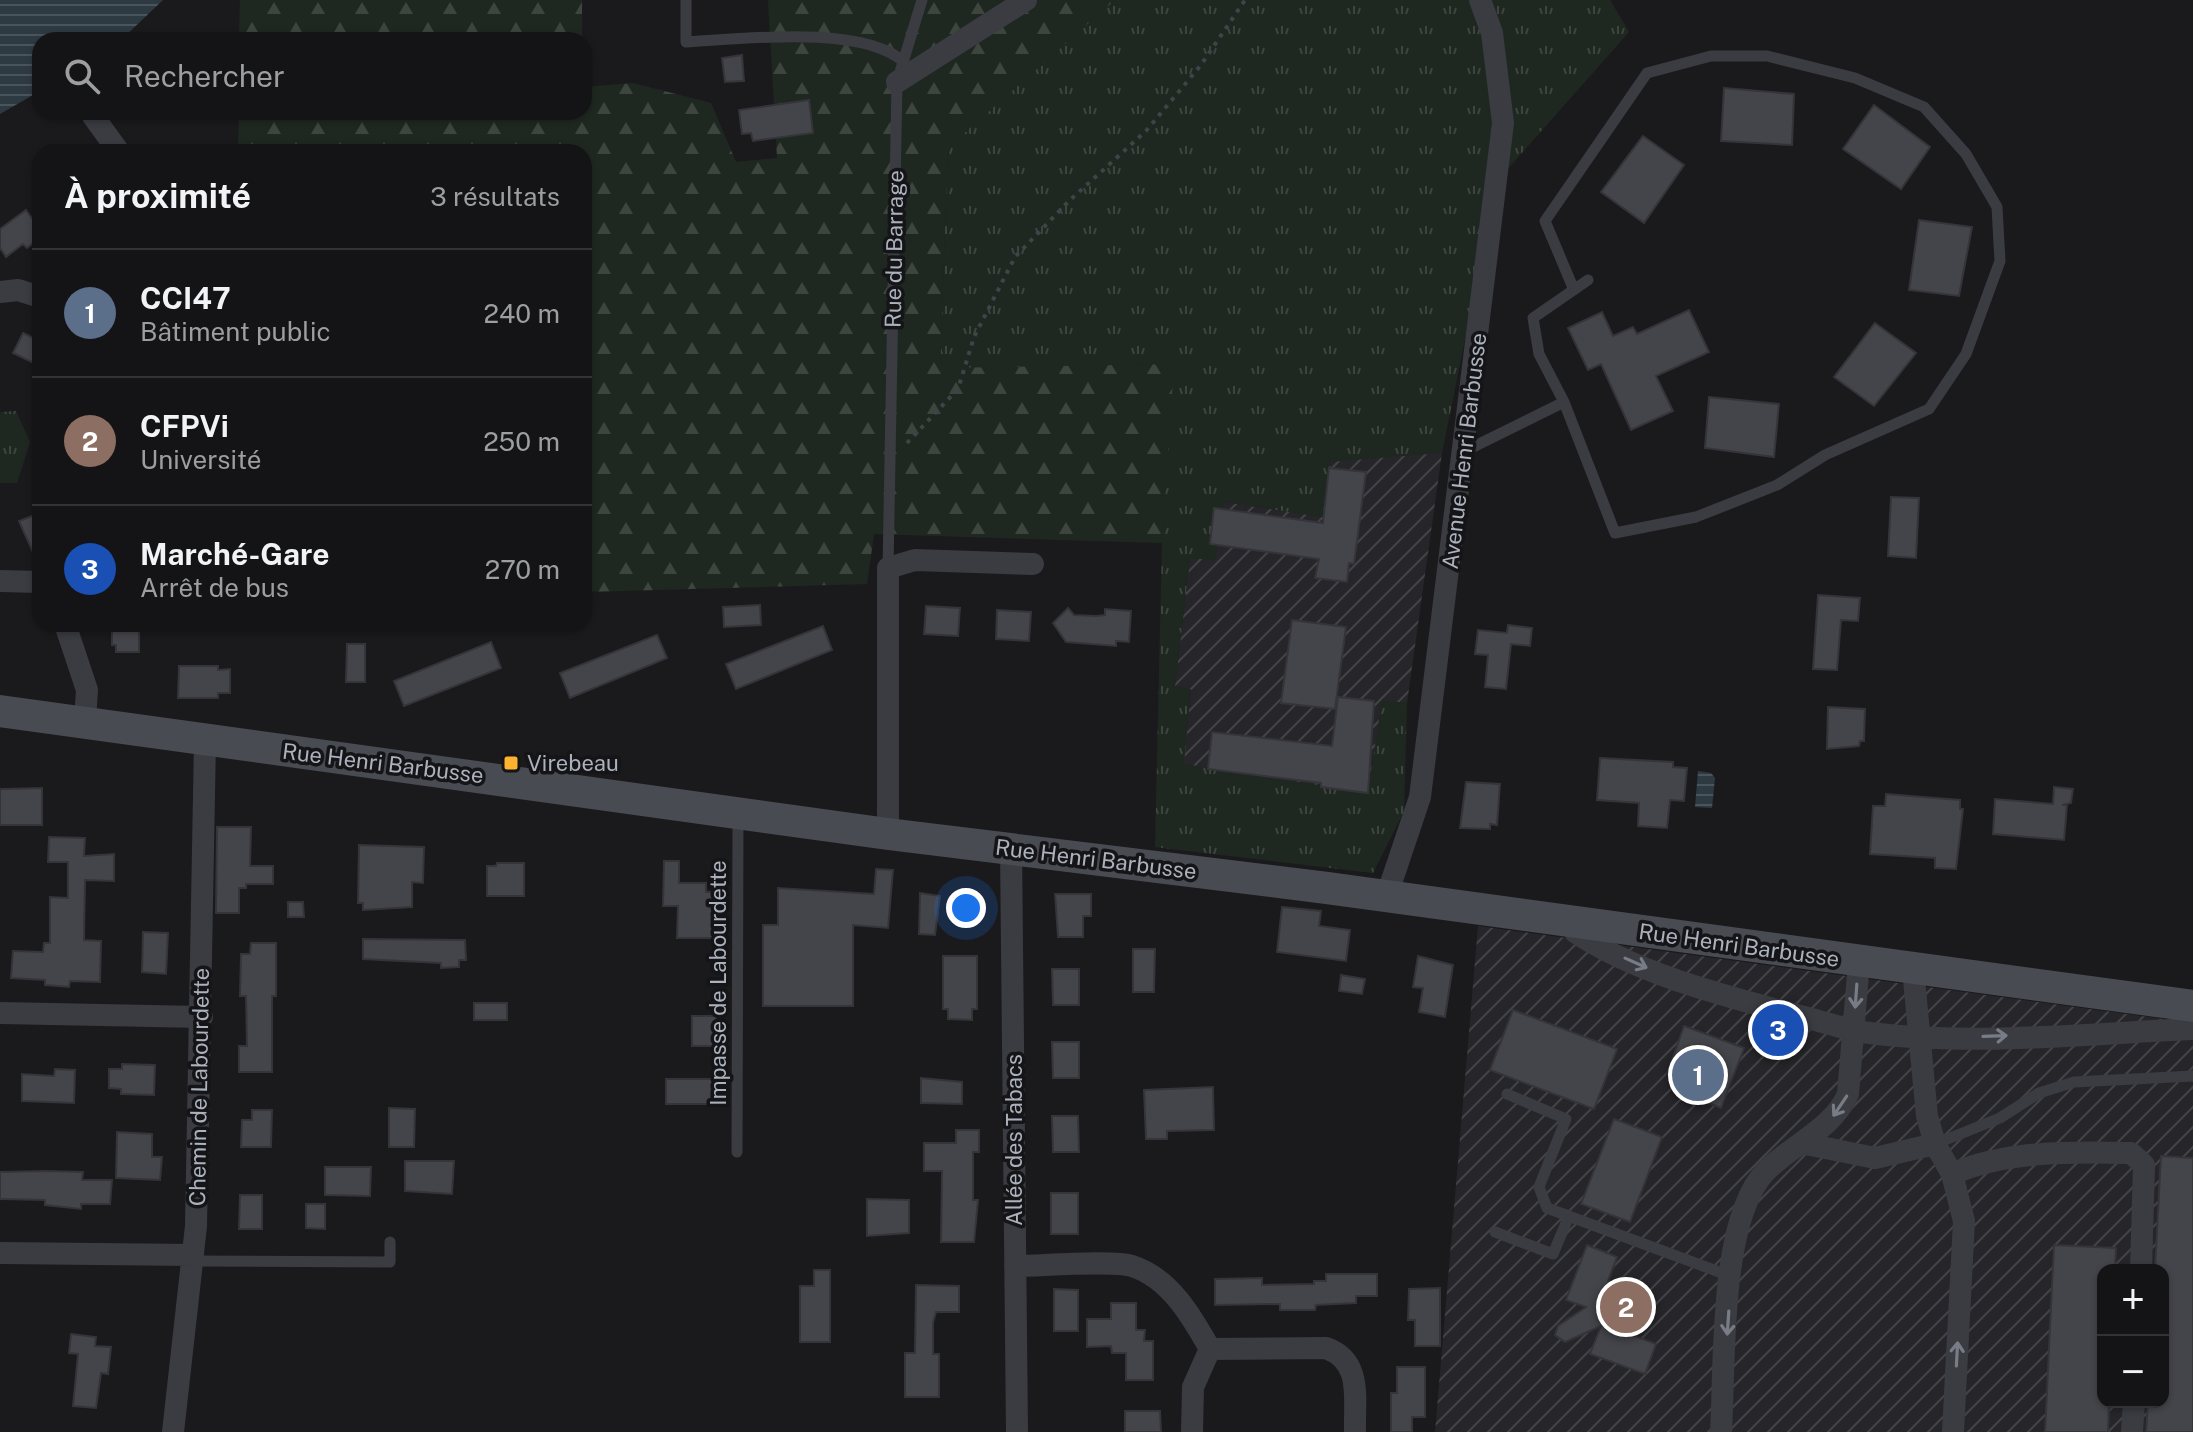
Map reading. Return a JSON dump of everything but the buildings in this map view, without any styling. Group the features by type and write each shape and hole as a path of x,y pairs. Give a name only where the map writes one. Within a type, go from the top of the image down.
{"main road":[{"name":"Rue Henri Barbusse","path":"0,711 888,834 2193,1006"}],"street":[{"path":"900,72 1026,0"},
{"name":"Avenue Henri Barbusse","path":"1386,898 1420,797 1503,123 1492,33 1480,0"},
{"path":"96,120 114,144"},
{"path":"0,292 18,290 32,294"},
{"path":"888,568 915,560 1033,564"},
{"name":"Rue du Barrage","path":"888,568 888,834"},
{"path":"0,581 32,582"},
{"path":"68,632 87,690 85,721"},
{"name":"Chemin de Labourdette","path":"173,1432 193,1258 202,1017 205,741"},
{"name":"Allée des Tabacs","path":"1011,848 1017,1432"},
{"path":"1575,923 1575,932 1588,941 1660,974 1854,1031 1917,1037 2193,1029"},
{"path":"1721,1432 1735,1231 1749,1194 1765,1172 1841,1110 1848,1094 1859,962"},
{"path":"1913,969 1917,1037 1927,1116 1935,1144 1952,1174 1964,1221 1953,1432"},
{"path":"0,1013 202,1017"},
{"path":"1801,1143 1875,1158 1935,1144"},
{"path":"1952,1174 1972,1165 2040,1153 2131,1153 2139,1156 2144,1165 2146,1189 2141,1264"},
{"path":"0,1253 193,1258"},
{"path":"1015,1266 1130,1265 1158,1280 1189,1311 1210,1349"},
{"path":"1210,1349 1326,1348 1341,1353 1354,1374 1355,1432"},
{"path":"1192,1432 1193,1387 1210,1349"},
{"path":"2132,1432 2134,1408"}],"lane":[{"path":"686,0 686,42 774,37 869,43 890,49 900,72"},
{"name":"Rue du Barrage","path":"888,568 900,72 922,0"},
{"path":"1574,290 1545,221 1647,73 1711,56 1767,56 1855,78 1924,107 1966,154 1997,207 2000,261 1966,354 1929,409 1825,455 1777,485 1696,517 1615,533 1564,402 1539,354 1533,318 1574,290 1588,280"},
{"path":"1465,451 1564,402"},
{"name":"Impasse de Labourdette","path":"737,1152 738,813"},
{"path":"1935,1144 2000,1118 2039,1093 2074,1082 2193,1076"},
{"path":"1507,1094 1566,1119 1539,1187 1547,1208 1731,1277"},
{"path":"1495,1232 1553,1254 1569,1216"},
{"path":"193,1258 390,1262 390,1242"}],"path":[{"path":"890,448 902,448 958,389 974,337 1015,257 1146,131 1201,65 1245,0"}],"shaded area":[{"path":"0,0 163,0 129,32 32,32 32,96 0,114"},
{"path":"1382,453 1442,453 1407,703 1382,701 1368,793 1183,764 1191,690 1175,686 1190,558 1215,560 1223,502 1323,517 1331,462"},
{"path":"1698,771 1711,773 1715,778 1712,808 1695,807"},
{"path":"1478,926 2193,1023 2193,1432 1435,1432"}],"green space":[{"path":"240,0 582,0 582,32 239,32"},
{"path":"768,0 1115,0 948,147 940,368 1174,364 1162,543 874,534 867,584 592,592 592,144 238,144 239,120 592,120 592,86 633,83 711,103 736,162 777,158"},
{"path":"1115,0 1610,0 1629,32 1497,181 1442,453 1331,462 1323,517 1223,502 1215,560 1190,558 1175,686 1191,689 1184,764 1368,793 1382,700 1407,703 1404,811 1373,873 1155,847 1162,543 1173,364 940,369 948,147"},
{"path":"16,411 30,442 17,483 0,483 0,412"}],"place":[{"name":"Virebeau","path":"511,763"},
{"name":"Marché-Gare","path":"1778,1030"},
{"name":"CCI47","path":"1698,1075"},
{"name":"CFPVi","path":"1626,1307"}]}
